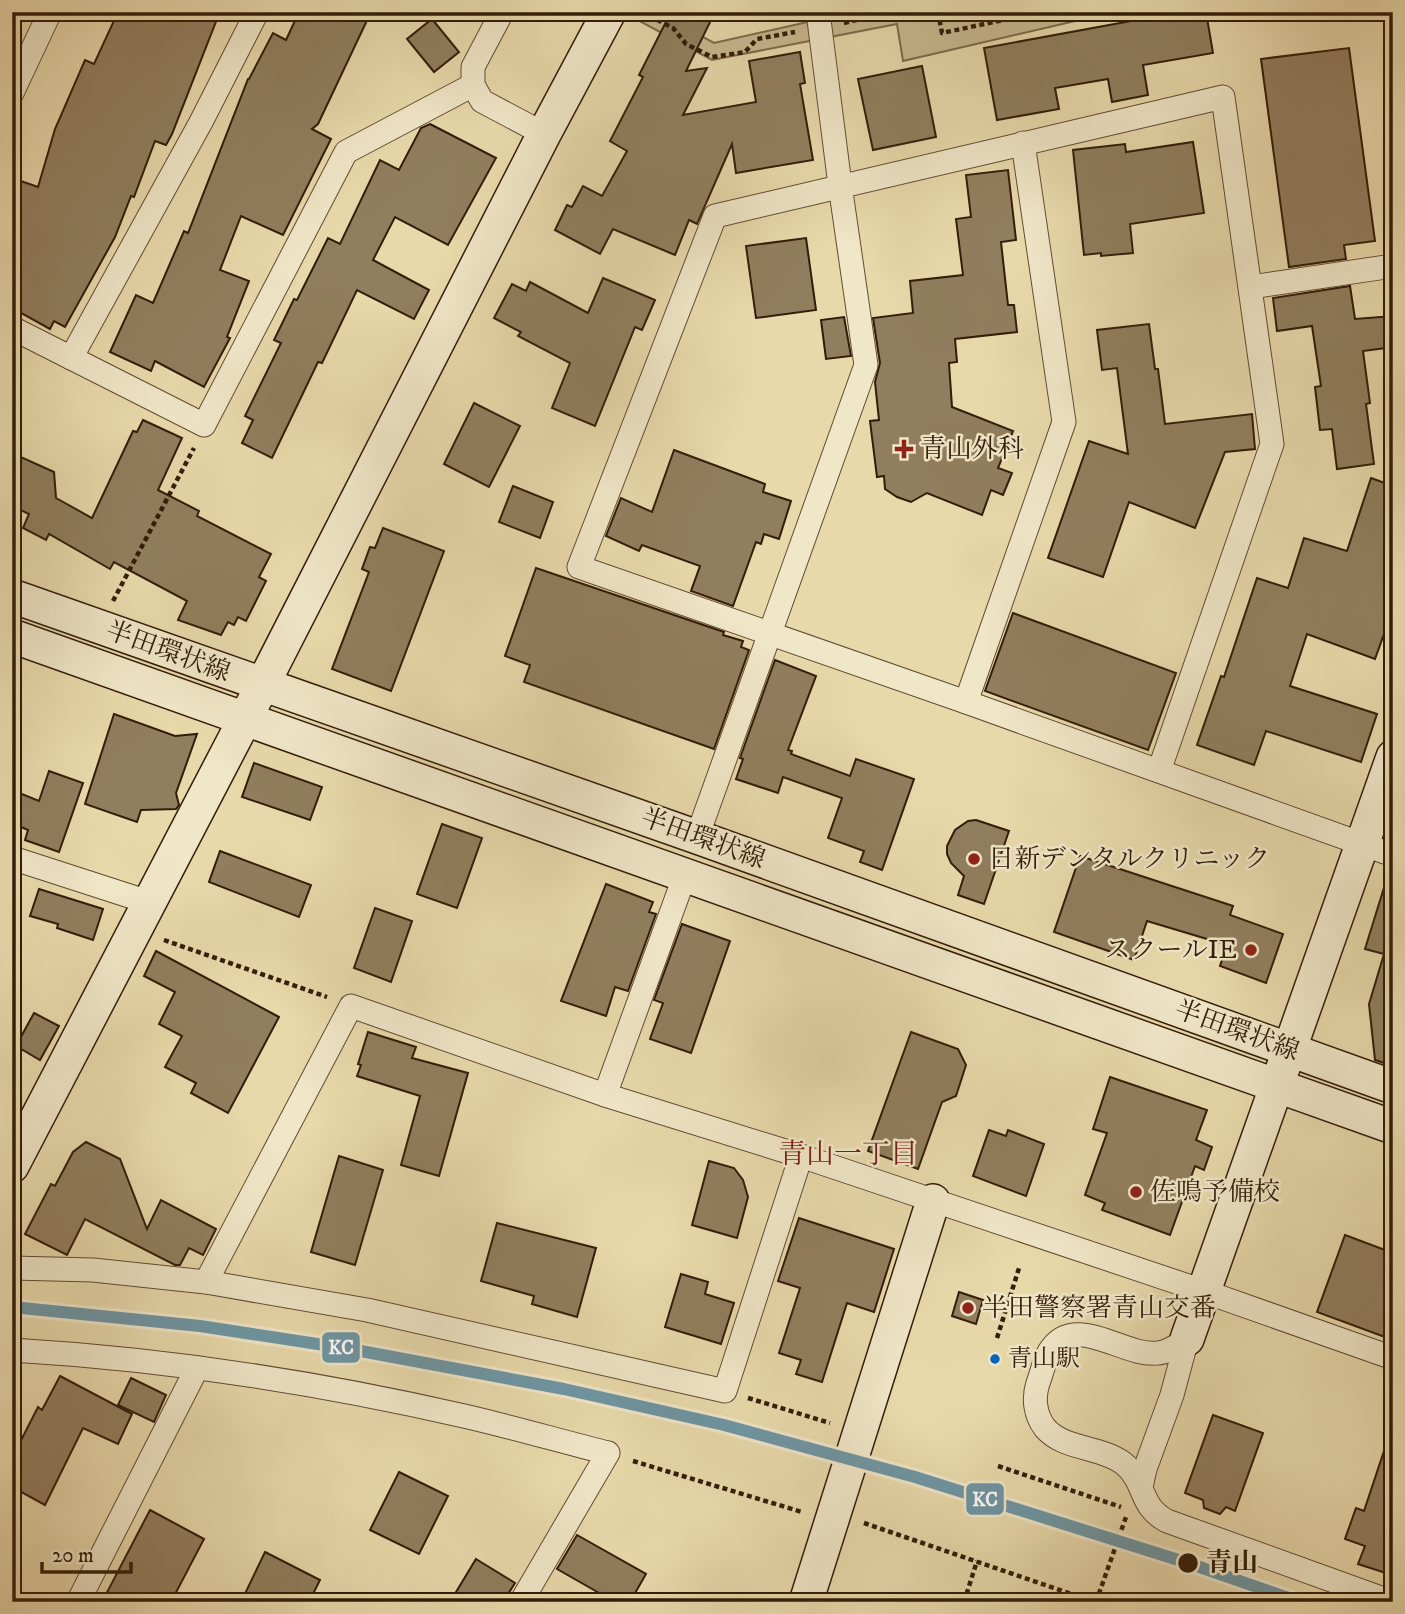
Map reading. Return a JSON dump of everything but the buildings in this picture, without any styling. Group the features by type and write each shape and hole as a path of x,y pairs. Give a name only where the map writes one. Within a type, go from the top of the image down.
{"main road":[{"path":"12,1166 609,12"},
{"name":"半田環状線","path":"12,596 697,837 1393,1087"},
{"name":"半田環状線","path":"12,636 1393,1127"},
{"path":"1187,1339 1393,757"},
{"path":"806,1602 933,1201"}],"street":[{"path":"12,93 50,12"},
{"path":"71,358 201,122 257,12"},
{"path":"502,12 473,67 473,85 482,101 544,134"},
{"path":"697,837 866,365 819,20"},
{"path":"12,328 204,425 346,152 473,85"},
{"path":"1159,771 1272,444 1223,97 715,216 579,567 1393,855"},
{"path":"966,702 1064,422 1023,143"},
{"path":"1251,287 1393,266"},
{"path":"12,858 141,916"},
{"path":"605,1095 685,876"},
{"path":"206,1282 351,1006 605,1095 801,1156 1393,1358"},
{"path":"12,1268 93,1270 206,1282 367,1310 725,1391 801,1156"},
{"path":"1187,1339 1172,1349 1158,1353 1144,1353 1086,1335 1072,1335 1060,1340 1049,1352 1034,1394 1037,1413 1044,1427 1057,1439 1112,1457 1124,1465 1142,1487 1146,1503 1154,1514 1167,1521 1392,1602"},
{"path":"1142,1487 1187,1339"},
{"path":"12,1350 197,1368 330,1388 451,1413 608,1453 521,1602"},
{"path":"1144,1353 1158,1363 1167,1375 1172,1395"},
{"path":"78,1602 197,1368"},
{"path":"1112,1457 1139,1454 1153,1445"}],"path":[{"path":"642,12 673,28 686,44 712,57 745,52 757,39 819,20 891,12"},
{"path":"938,12 942,33 1041,12"},
{"path":"110,607 204,425"},
{"path":"141,916 351,1006"},
{"path":"998,1338 1020,1265"},
{"path":"725,1391 831,1423"},
{"path":"608,1453 803,1512"},
{"path":"863,1523 1095,1602 1129,1509 998,1466"},
{"path":"964,1602 977,1561"}],"shaded area":[{"path":"634,12 657,12 714,43 852,12 1114,12 903,61 897,24 712,60 632,17"}],"transit line":[{"name":"KC","path":"12,1307 200,1326 350,1349 564,1389 724,1425 915,1477 1188,1563 1300,1602"}],"place":[{"name":"青山外科","path":"904,449"},
{"name":"日新デンタルクリニック","path":"974,859"},
{"name":"スクールIE","path":"1251,950"},
{"name":"佐鳴予備校","path":"1136,1192"},
{"name":"半田警察署青山交番","path":"968,1308"},
{"name":"青山駅","path":"995,1359"},
{"name":"青山","path":"1188,1563"}],"district":[{"name":"青山一丁目","path":"848,1154"}]}
